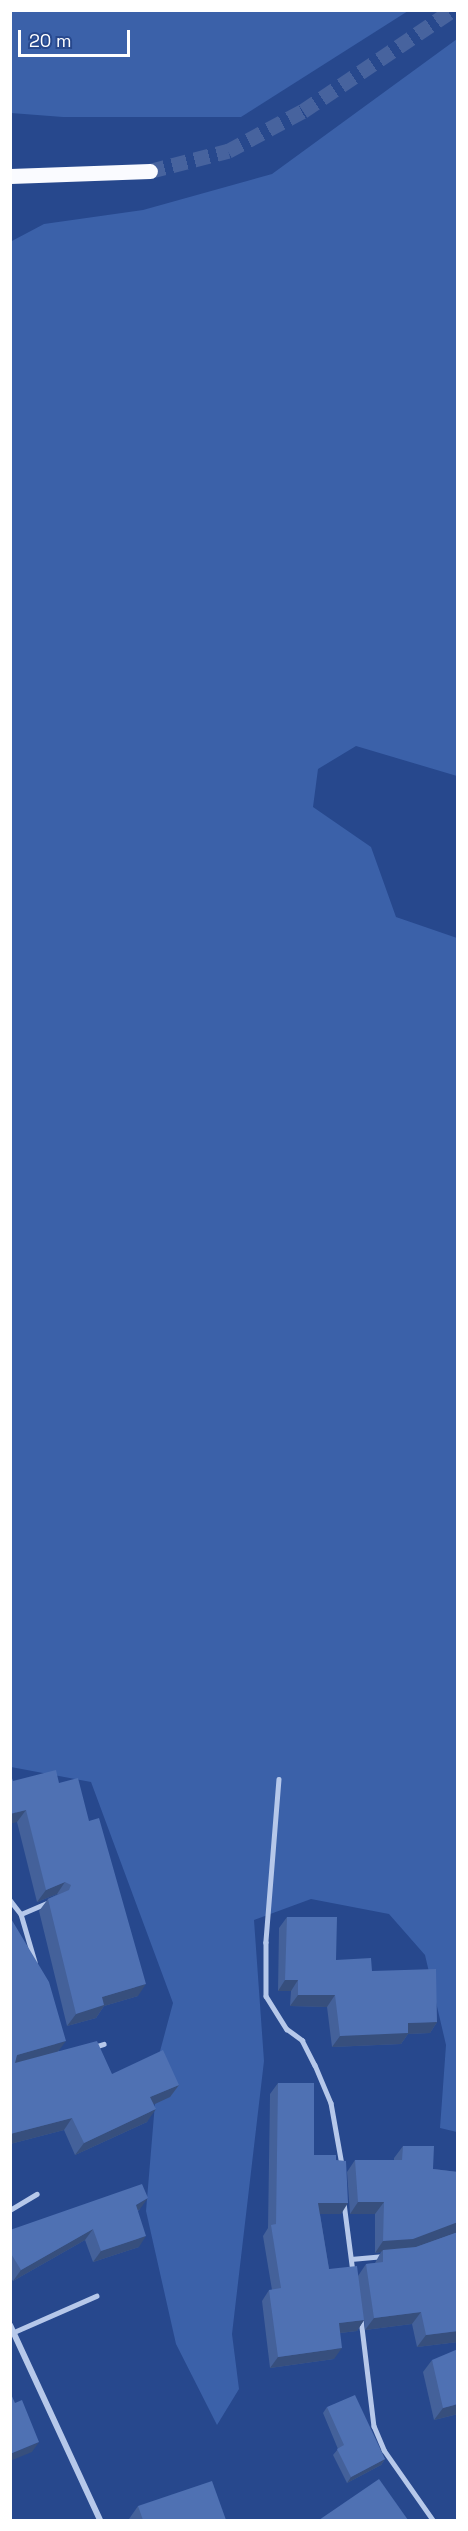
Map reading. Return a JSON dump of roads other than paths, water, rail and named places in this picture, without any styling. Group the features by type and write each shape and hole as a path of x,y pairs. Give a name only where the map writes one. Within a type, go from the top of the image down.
{"main road":[{"path":"10,176 150,171"}],"street":[{"path":"10,2325 100,2520"}],"lane":[{"path":"279,1779 266,1942 266,1996 287,2029 302,2040 315,2065 331,2103 341,2145 342,2176"},
{"path":"21,1914 58,1898"},
{"path":"10,1900 21,1914 37,1969"},
{"path":"84,2050 104,2044"},
{"path":"10,2210 37,2194"},
{"path":"343,2196 355,2280"},
{"path":"351,2259 395,2256"},
{"path":"14,2332 96,2296"},
{"path":"360,2311 374,2426 384,2450 433,2520"}],"tunnel":[{"path":"150,171 228,151 303,111 453,10"}]}
